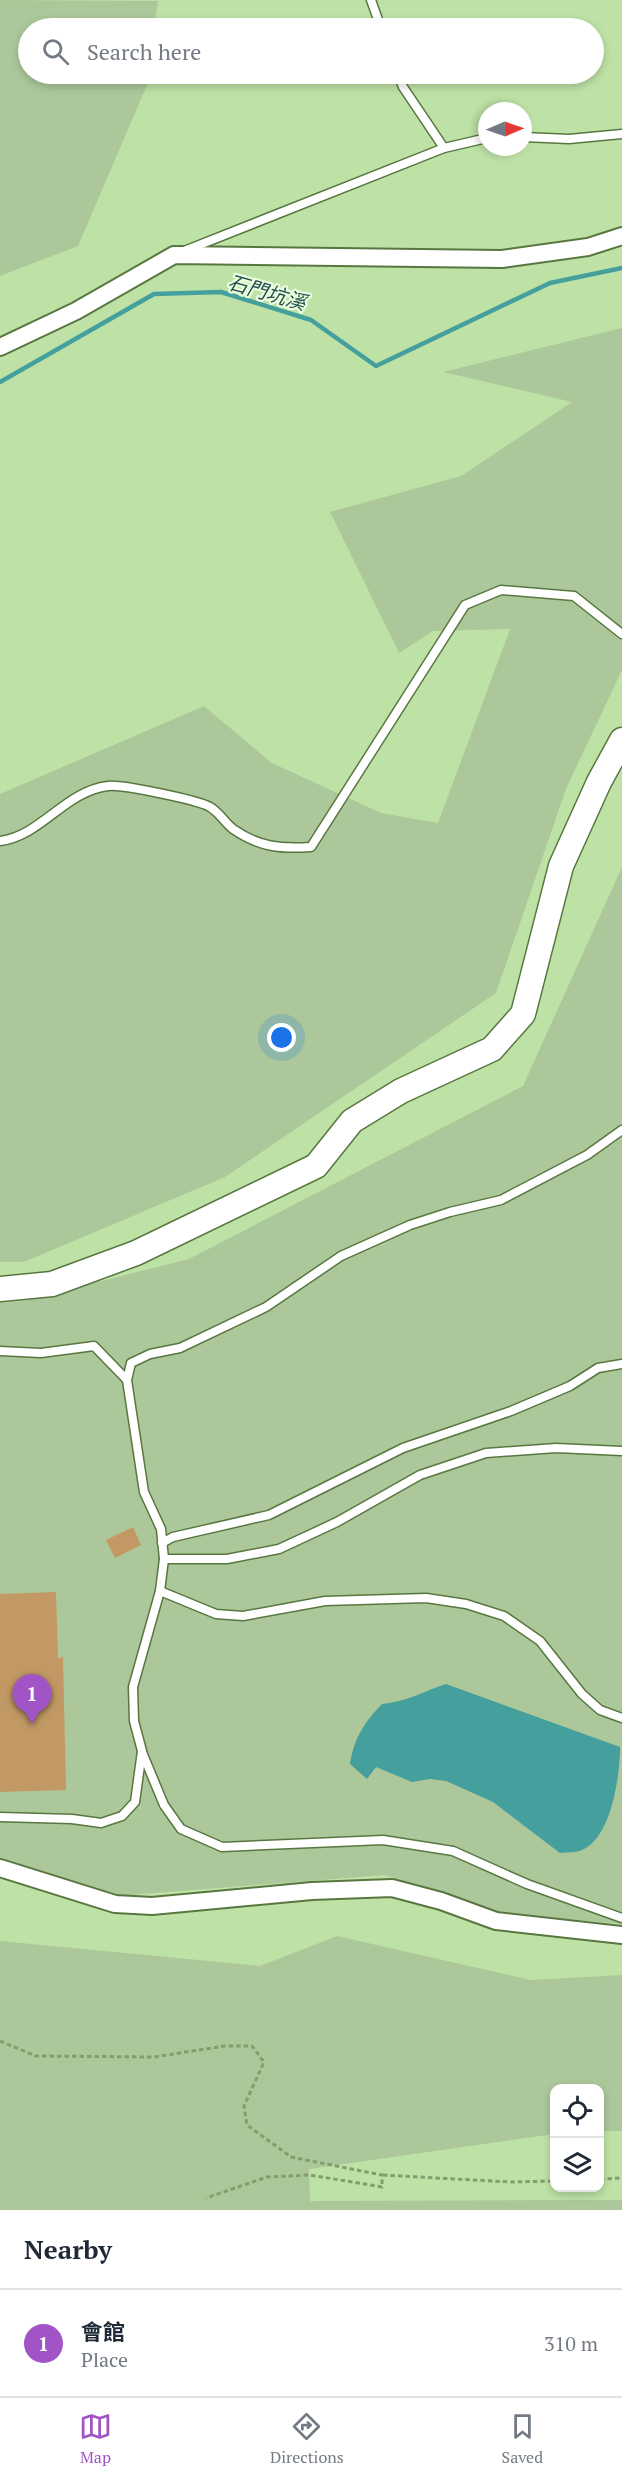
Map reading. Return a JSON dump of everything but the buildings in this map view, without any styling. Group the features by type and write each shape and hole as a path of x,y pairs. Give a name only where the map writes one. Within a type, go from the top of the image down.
{"street":[{"path":"0,347 76,311 174,255 502,259 588,247 622,236"},
{"path":"0,1289 52,1284 136,1252 316,1166 352,1121 401,1091 492,1049 523,1014 561,866 599,782 622,740"},
{"path":"0,1868 115,1904 152,1906 312,1891 392,1888 441,1901 496,1921 622,1935"}],"lane":[{"path":"371,0 377,18"},
{"path":"403,84 444,148"},
{"path":"532,137 569,139 622,134"},
{"path":"174,255 444,148 478,140"},
{"path":"0,841 17,839 72,798 108,786 185,799 211,807 232,828 261,845 311,847 465,604 501,590 574,596 622,634"},
{"path":"622,1130 587,1155 501,1200 450,1212 410,1225 341,1256 266,1308 180,1348 150,1354 131,1362 127,1380 144,1492 161,1529 164,1559 160,1592 133,1687 134,1720 142,1751 164,1804 181,1829 222,1847 383,1840 453,1851 527,1884 622,1918"},
{"path":"0,1351 41,1353 94,1346 127,1380"},
{"path":"162,1542 173,1537 269,1515 403,1448 512,1411 570,1386 598,1368 622,1364"},
{"path":"164,1559 227,1559 279,1549 337,1522 420,1475 486,1453 556,1448 622,1451"},
{"path":"160,1592 216,1614 243,1616 325,1601 426,1598 466,1604 504,1616 540,1641 582,1694 600,1710 622,1718"},
{"path":"0,1817 72,1819 100,1824 122,1816 135,1802 142,1751"}],"path":[{"path":"0,2041 36,2056 154,2057 225,2046 252,2046 264,2062 244,2106 247,2125 291,2157 382,2175 510,2182 550,2181"},
{"path":"206,2198 267,2178 310,2175 382,2187 382,2175"},
{"path":"604,2179 622,2178"}],"green space":[{"path":"0,0 158,1 155,18 18,18 18,84 147,84 78,246 0,276"},
{"path":"622,328 622,670 566,789 496,993 225,1177 24,1262 0,1262 0,794 204,706 272,763 381,813 438,823 510,629 433,631 399,653 330,512 461,476 572,402 443,372"},
{"path":"622,867 622,1924 499,1913 385,1875 117,1896 0,1858 0,1303 22,1301 189,1259 523,1086"},
{"path":"337,1936 531,1980 622,1975 622,2131 604,2131 604,2084 550,2084 550,2135 309,2169 310,2201 622,2200 622,2210 0,2210 0,1941 260,1966"}],"water":[{"path":"446,1684 620,1747 616,1788 608,1818 594,1842 576,1852 560,1853 493,1802 446,1781 430,1779 412,1782 376,1767 367,1779 350,1764 354,1746 361,1731 382,1704 407,1699"}],"waterway":[{"name":"石門坑溪","path":"0,382 154,294 221,292 311,320 376,366 550,283 622,268"}],"place":[{"name":"會館","path":"32,1724"}]}
